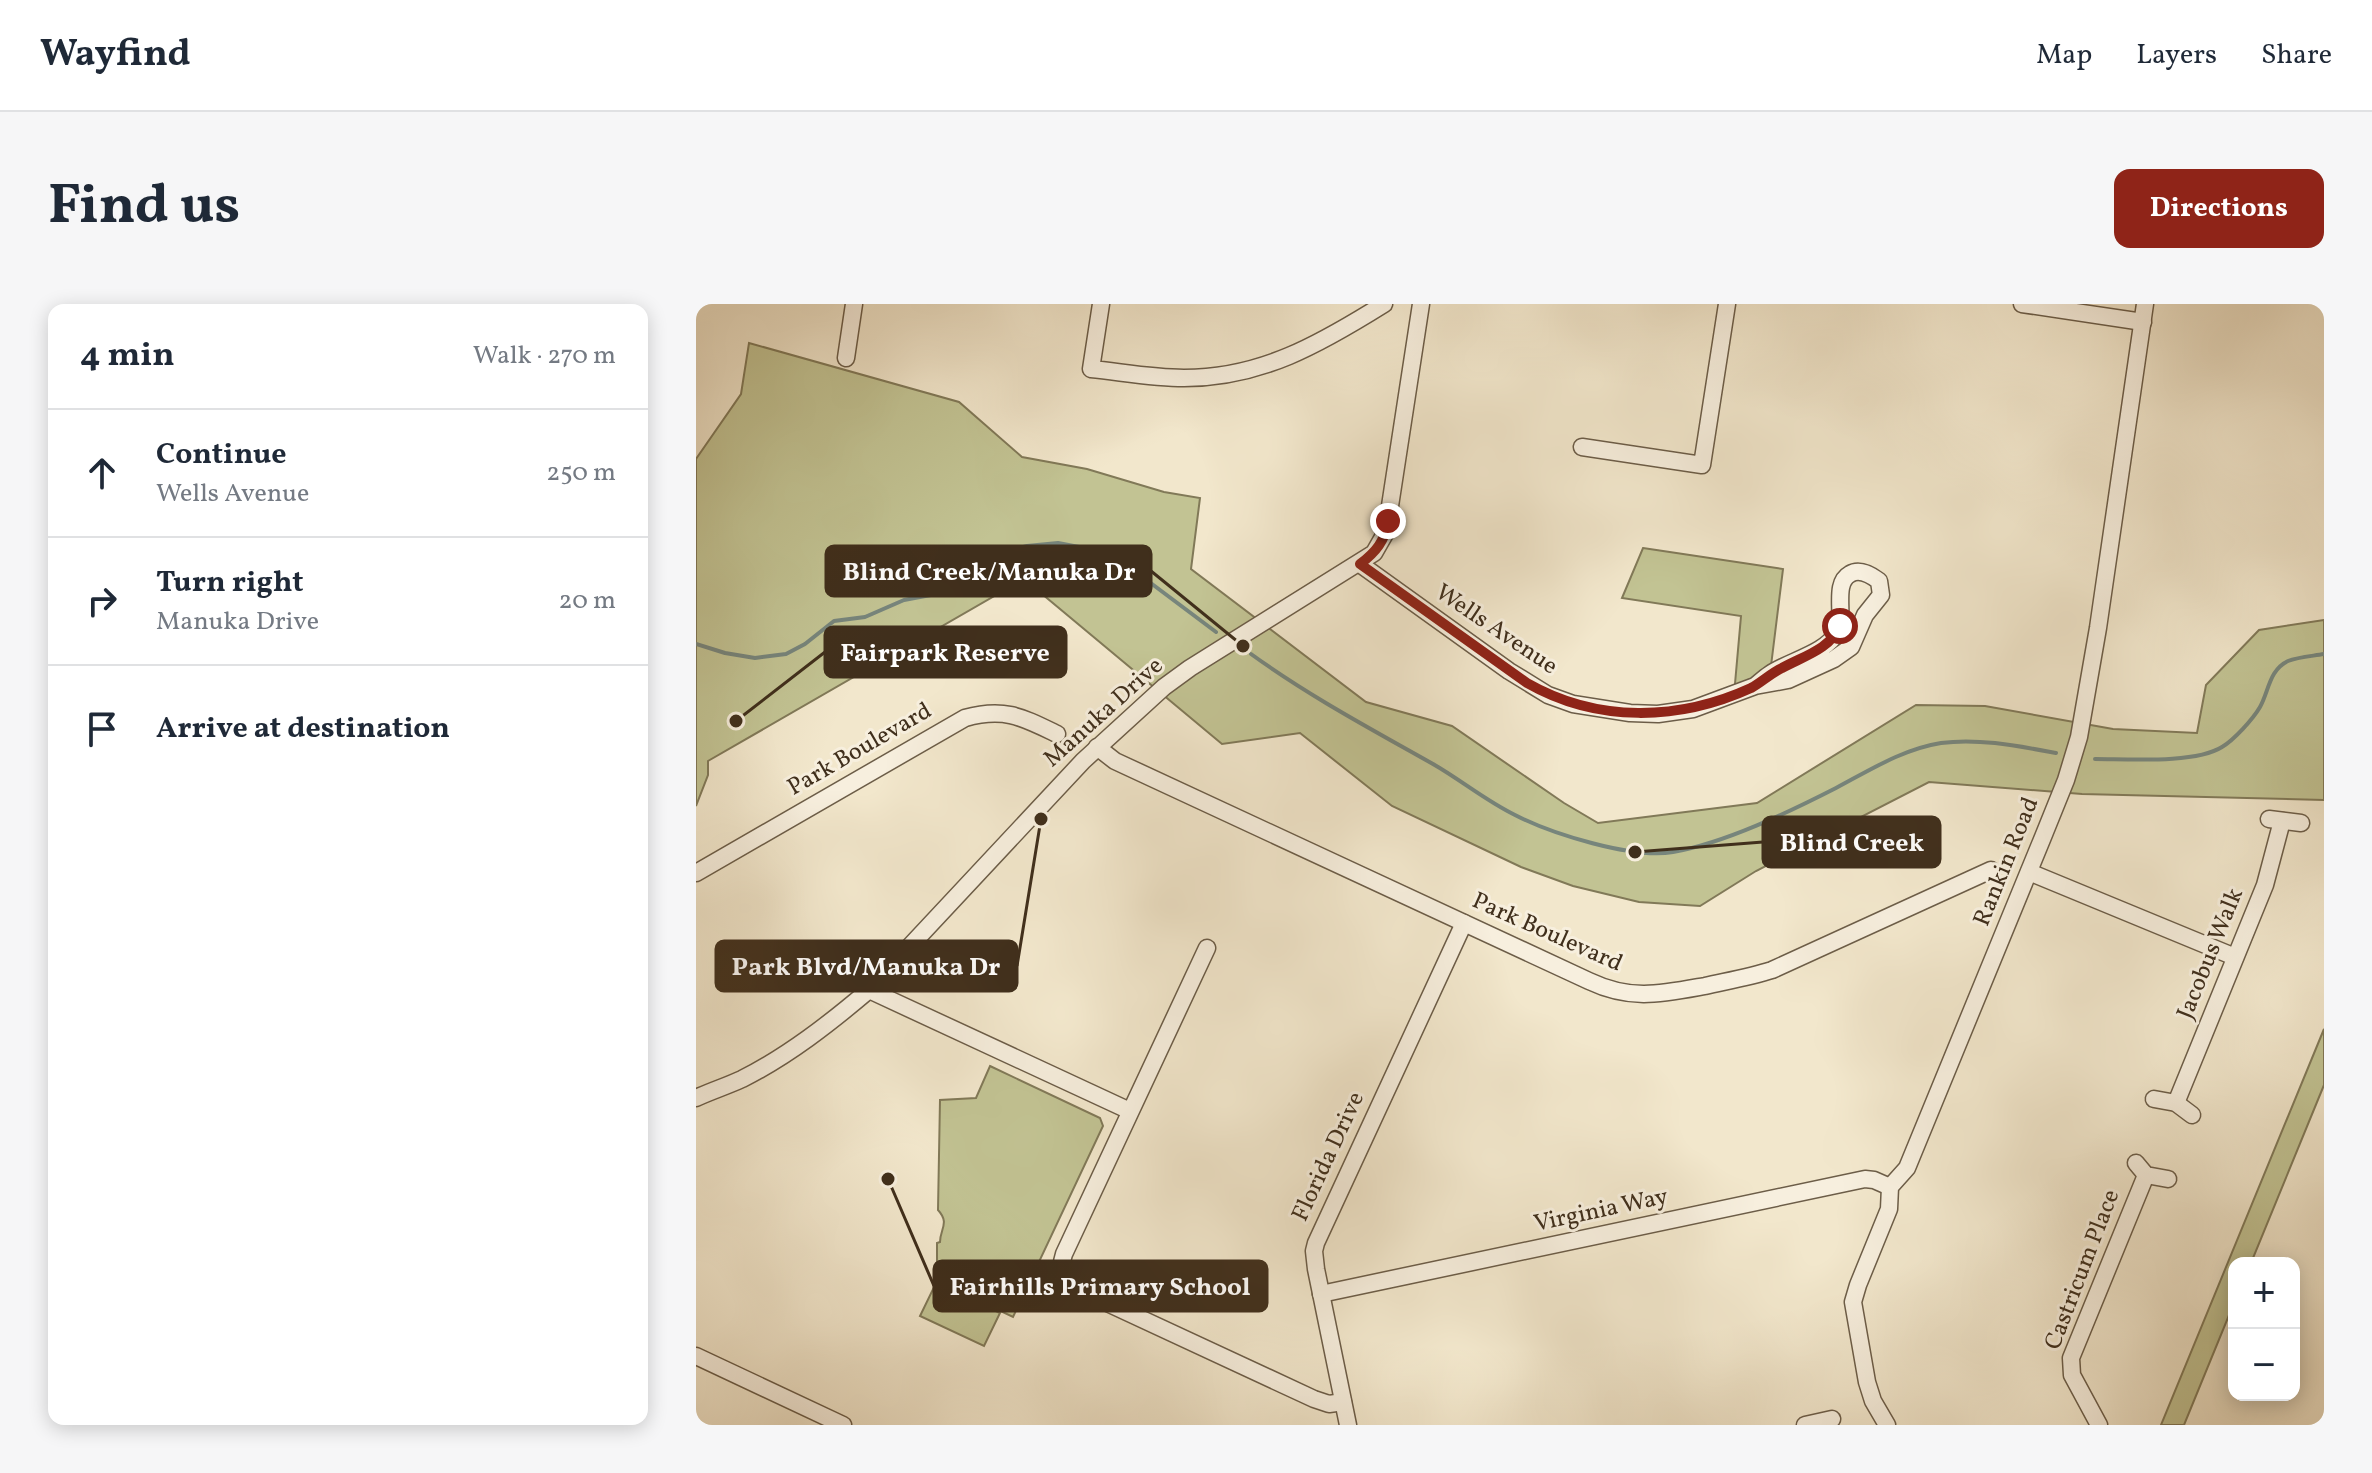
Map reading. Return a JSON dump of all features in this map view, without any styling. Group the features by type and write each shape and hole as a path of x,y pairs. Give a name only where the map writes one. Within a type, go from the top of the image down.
{"street":[{"path":"846,358 854,304"},
{"path":"1101,304 1091,369 1180,378 1245,371 1293,355 1317,345 1384,304"},
{"name":"Manuka Drive","path":"696,1098 741,1079 791,1050 869,990 1097,747 1173,680 1360,564 1378,549 1386,532 1421,304"},
{"path":"1582,447 1702,465 1727,304"},
{"path":"2022,304 2143,322"},
{"name":"Rankin Road","path":"1882,1418 1867,1382 1853,1302 1889,1209 1890,1187 1907,1168 2066,780 2079,737 2100,617 2145,304"},
{"name":"Wells Avenue","path":"1360,564 1548,695 1573,704 1658,714 1693,709 1755,686 1788,680 1843,653 1881,595 1879,581 1862,572 1849,575 1842,587 1842,618 1835,637 1755,686"},
{"name":"Park Boulevard","path":"696,873 965,718 993,712 1012,714 1057,734"},
{"name":"Park Boulevard","path":"1097,747 1115,761 1609,990 1634,995 1658,995 1772,970 1991,870"},
{"name":"Jacobus Walk","path":"2176,1103 2269,874 2275,820 2301,823"},
{"path":"2029,872 2235,957"},
{"name":"Florida Drive","path":"1348,1425 1314,1251 1319,1233 1464,923"},
{"path":"1207,948 1064,1254 1061,1268 1067,1281 1075,1288 1319,1402 1343,1402"},
{"path":"869,990 1130,1111"},
{"path":"2154,1099 2176,1103 2192,1115"},
{"name":"Castricum Place","path":"2099,1425 2072,1375 2071,1358 2141,1169 2168,1179"},
{"name":"Virginia Way","path":"1321,1294 1865,1179 1890,1187"},
{"path":"696,1356 843,1425"},
{"path":"1805,1425 1832,1419"}],"green space":[{"path":"749,343 959,402 1022,457 1087,469 1164,492 1200,498 1191,569 1366,702 1452,726 1598,823 1757,803 1916,705 1985,706 2113,729 2197,733 2206,685 2259,630 2324,620 2324,800 2082,794 1929,782 1756,871 1700,906 1639,902 1573,886 1521,867 1392,806 1300,733 1222,744 1024,579 708,761 708,775 696,806 696,459 741,394"},
{"path":"1643,548 1783,569 1770,674 1734,695 1741,616 1622,598"},
{"path":"2324,1029 2324,1085 2253,1257 2230,1257"},
{"path":"990,1066 1100,1118 1103,1126 1013,1317 939,1282 943,1275 937,1263 937,1243 940,1242 944,1222 938,1210 940,1100 976,1098"},
{"path":"2228,1262 2228,1318 2184,1425 2161,1425"},
{"path":"936,1283 1000,1313 984,1346 920,1316"}],"waterway":[{"path":"696,644 755,658 786,654 805,644 834,621 865,617 904,600 936,594 970,561 1027,546 1058,543 1107,558 1152,584 1216,632"},
{"path":"1251,654 1318,698 1515,815 1570,837 1636,852 1673,852 1735,834 1798,807 1887,761 1927,746 1984,742 2056,753"},
{"path":"2095,759 2178,758 2222,747 2257,712 2273,675 2282,665 2296,658 2324,654"}],"place":[{"name":"Blind Creek/Manuka Dr","path":"1243,646"},
{"name":"Fairpark Reserve","path":"736,721"},
{"name":"Park Blvd/Manuka Dr","path":"1041,819"},
{"name":"Blind Creek","path":"1635,852"},
{"name":"Fairhills Primary School","path":"888,1179"}],"route":[{"path":"1388,521 1381,544 1360,564 1527,683 1573,704 1630,713 1658,714 1693,709 1755,686 1770,674 1829,643 1840,626"}]}
